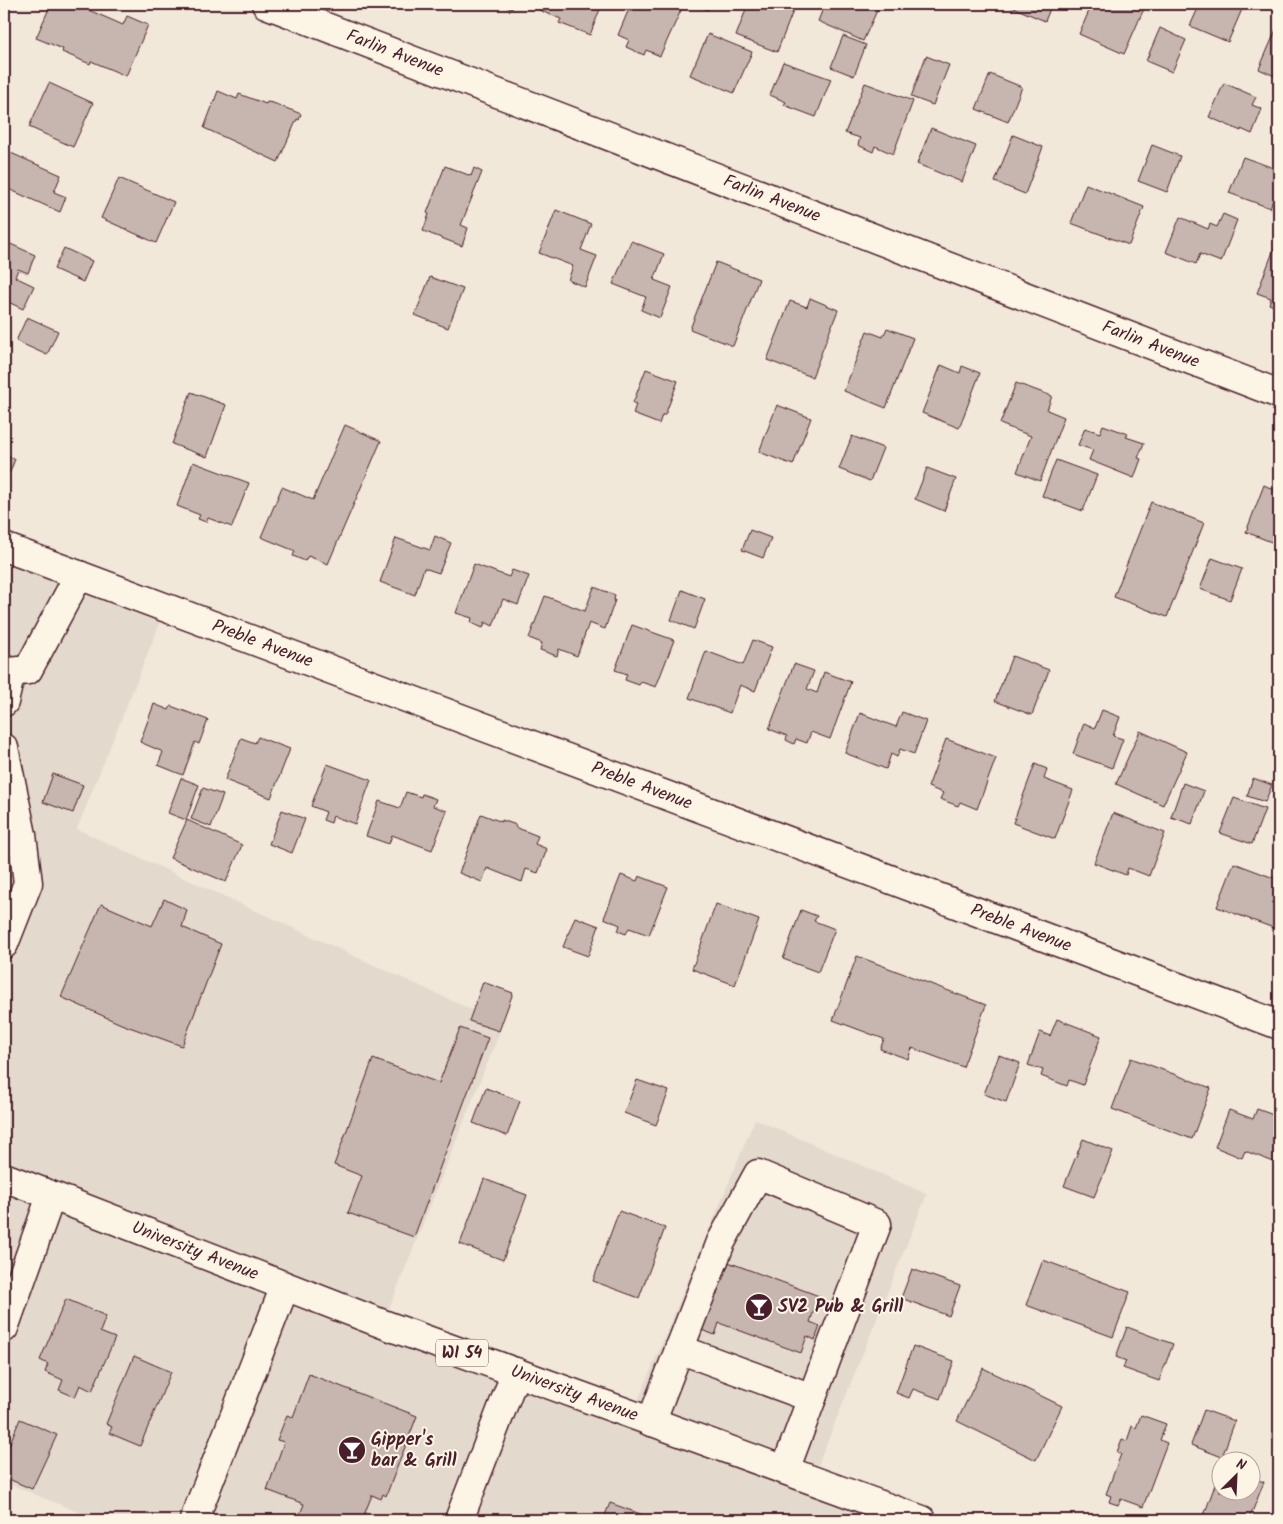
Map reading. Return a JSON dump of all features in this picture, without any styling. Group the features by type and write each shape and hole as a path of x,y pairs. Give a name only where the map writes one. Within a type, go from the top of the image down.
{"street":[{"name":"Farlin Avenue","path":"266,4 1279,394"},
{"name":"Preble Avenue","path":"4,546 1279,1025"},
{"path":"4,702 8,671 28,670 79,575"},
{"path":"4,748 22,835 28,883 4,944"},
{"path":"651,1422 721,1242 758,1174 876,1224 784,1470"},
{"name":"University Avenue","path":"4,1177 374,1320 922,1520"},
{"path":"4,1328 51,1196"},
{"path":"194,1520 285,1286"},
{"path":"680,1349 812,1398"},
{"path":"459,1520 516,1372"}],"shaded area":[{"path":"4,547 166,608 77,829 503,1024 383,1324 632,1415 755,1119 927,1194 812,1480 887,1507 882,1520 98,1520 4,1482"}],"building":[{"path":"51,4 75,4 123,25 127,16 148,25 126,76 91,61 90,64 62,52 63,49 36,38"},
{"path":"498,4 514,4 512,9"},
{"path":"542,4 602,4 590,35 559,23 561,19 539,10"},
{"path":"631,4 672,4 682,8 660,56 646,50 644,55 626,47 629,40 618,35"},
{"path":"692,4 710,4 708,10"},
{"path":"748,4 775,4 793,11 777,52 736,36"},
{"path":"825,4 880,4 863,41 818,21"},
{"path":"1005,4 1052,4 1045,21"},
{"path":"1092,4 1146,4 1124,54 1079,34"},
{"path":"1200,4 1234,4 1243,7 1228,42 1190,26"},
{"path":"1279,23 1279,78 1259,69"},
{"path":"1160,28 1186,40 1172,72 1146,61"},
{"path":"708,34 752,52 734,93 690,75"},
{"path":"843,36 866,45 854,76 831,67"},
{"path":"926,56 949,65 933,105 911,97"},
{"path":"783,62 831,79 816,117 784,105 786,102 770,95"},
{"path":"990,74 1022,87 1008,122 976,109"},
{"path":"49,83 93,103 73,147 29,127"},
{"path":"865,83 913,101 893,154 875,146 873,152 858,145 860,138 845,133"},
{"path":"1224,83 1256,97 1252,105 1262,109 1252,134 1209,117"},
{"path":"218,91 237,99 239,94 266,104 267,102 273,103 301,114 278,162 204,128"},
{"path":"931,128 976,146 962,182 917,164"},
{"path":"1013,135 1043,147 1025,194 995,182"},
{"path":"1152,145 1180,156 1167,192 1138,181"},
{"path":"4,150 61,175 54,192 66,197 60,212 4,187"},
{"path":"1243,157 1279,170 1279,184 1270,208 1229,193"},
{"path":"445,166 471,176 474,168 482,172 461,225 468,228 462,246 423,231 429,214 427,213"},
{"path":"119,178 174,202 156,243 101,218"},
{"path":"1086,184 1144,207 1129,245 1071,223"},
{"path":"556,210 591,224 581,250 597,256 585,287 568,280 573,266 539,253"},
{"path":"1223,214 1237,220 1221,262 1200,254 1196,264 1166,252 1180,217 1208,229 1210,224 1217,227"},
{"path":"4,241 35,255 28,273 18,269 15,277 34,286 23,309 4,300 8,290 4,288"},
{"path":"631,241 664,254 654,280 672,287 660,318 641,310 646,297 613,284"},
{"path":"64,248 92,261 83,282 54,269"},
{"path":"1274,249 1279,252 1279,308 1269,304 1271,298 1257,293"},
{"path":"716,262 759,279 733,346 690,329"},
{"path":"430,277 463,289 448,328 415,315"},
{"path":"810,298 838,310 812,377 767,360 790,301 807,307"},
{"path":"27,317 58,331 47,355 16,341"},
{"path":"887,328 913,338 886,408 844,391 867,331 883,337"},
{"path":"941,365 960,373 962,366 980,373 959,428 922,413"},
{"path":"646,369 678,381 665,415 662,415 659,424 633,414 636,404 633,403"},
{"path":"1016,383 1052,396 1047,410 1064,417 1040,481 1017,472 1031,436 1000,424"},
{"path":"191,392 226,405 207,457 172,444"},
{"path":"777,405 811,418 793,465 759,452"},
{"path":"345,425 381,441 328,564 308,556 305,561 293,556 295,551 261,537 282,487 313,500"},
{"path":"1103,425 1128,434 1126,437 1144,443 1138,458 1141,459 1134,478 1089,460 1093,450 1078,445 1085,428 1100,433"},
{"path":"852,436 883,448 870,481 839,469"},
{"path":"4,455 15,459 10,472 4,469"},
{"path":"1056,460 1097,475 1083,511 1042,496"},
{"path":"193,462 249,483 232,527 208,518 206,522 198,519 200,515 177,506"},
{"path":"927,468 956,479 944,511 915,499"},
{"path":"1264,485 1279,492 1279,545 1246,532"},
{"path":"1151,502 1204,523 1167,617 1114,597"},
{"path":"750,530 771,538 763,558 742,550"},
{"path":"435,536 451,543 439,573 424,568 415,595 380,582 396,538 430,550"},
{"path":"1212,558 1242,569 1230,600 1200,589"},
{"path":"474,564 509,577 512,570 529,576 518,605 503,599 493,626 485,622 483,628 471,623 472,618 456,613"},
{"path":"594,587 615,595 605,629 589,623 577,656 559,649 557,656 540,650 542,643 529,638 545,596 585,611"},
{"path":"682,590 705,599 694,629 671,620"},
{"path":"632,625 674,640 656,687 641,682 639,685 625,680 627,674 615,670"},
{"path":"753,640 772,647 755,691 740,685 730,713 689,698 706,651 743,665"},
{"path":"1012,656 1049,670 1032,715 995,701"},
{"path":"794,664 814,671 807,689 817,693 824,672 851,682 830,739 811,732 807,743 796,739 794,744 786,740 787,736 769,729"},
{"path":"154,704 169,710 171,706 208,720 199,744 195,742 183,775 158,765 163,752 140,742"},
{"path":"1102,710 1120,717 1113,736 1123,739 1112,768 1073,754 1084,723 1095,728"},
{"path":"902,712 926,721 914,754 900,749 897,757 891,754 886,769 845,753 860,713 896,727"},
{"path":"1140,731 1187,752 1163,805 1116,784"},
{"path":"258,737 290,749 271,798 225,780 241,738 255,743"},
{"path":"946,739 996,758 977,809 960,802 958,806 940,799 943,793 928,787"},
{"path":"327,764 371,780 355,824 333,816 331,823 323,820 326,812 311,806"},
{"path":"1035,764 1047,769 1044,779 1073,790 1055,839 1013,823"},
{"path":"53,774 83,785 73,813 43,802"},
{"path":"181,778 199,785 186,820 168,813"},
{"path":"1253,778 1272,785 1265,802 1247,796"},
{"path":"1183,783 1204,791 1192,824 1171,817"},
{"path":"203,788 223,795 211,827 191,819"},
{"path":"406,792 421,797 422,794 436,799 433,806 447,811 432,850 392,835 389,844 366,836 379,801 400,808"},
{"path":"1234,798 1265,809 1252,844 1220,833"},
{"path":"282,810 305,819 292,853 269,844"},
{"path":"1113,813 1165,833 1149,876 1128,868 1126,875 1094,863"},
{"path":"481,814 516,825 515,827 538,836 535,844 547,849 538,873 526,869 522,882 487,868 482,882 459,873"},
{"path":"187,820 242,845 226,882 170,858"},
{"path":"1234,863 1279,880 1279,930 1217,907"},
{"path":"621,875 637,881 639,876 668,887 649,935 629,928 626,934 618,931 620,925 604,918"},
{"path":"164,899 187,910 182,927 221,944 182,1046 121,1024 61,997 101,904 152,926"},
{"path":"716,904 759,920 735,985 692,969"},
{"path":"801,910 817,916 814,921 835,929 818,972 783,959"},
{"path":"575,917 599,926 588,956 563,947"},
{"path":"857,956 986,1005 963,1067 912,1048 908,1059 880,1049 884,1039 833,1020"},
{"path":"483,982 513,993 499,1031 469,1021"},
{"path":"1057,1019 1101,1036 1083,1085 1069,1080 1067,1086 1041,1076 1043,1070 1028,1065 1040,1032 1050,1036"},
{"path":"460,1028 488,1038 414,1237 348,1213 362,1176 334,1165 373,1059 439,1083"},
{"path":"999,1055 1020,1063 1006,1102 984,1094"},
{"path":"1131,1058 1211,1088 1192,1139 1112,1109"},
{"path":"637,1080 669,1091 656,1125 624,1113"},
{"path":"486,1088 520,1101 507,1136 473,1123"},
{"path":"1257,1109 1279,1117 1279,1164 1245,1151 1242,1158 1215,1147 1229,1110 1253,1119"},
{"path":"1083,1139 1113,1151 1094,1197 1064,1186"},
{"path":"484,1179 527,1195 503,1260 460,1244"},
{"path":"619,1211 665,1228 639,1298 593,1281"},
{"name":"SV2 Pub & Grill","path":"720,1259 819,1296 810,1322 820,1326 815,1340 807,1336 801,1353 719,1323 715,1335 699,1329"},
{"path":"1043,1260 1130,1292 1113,1337 1026,1305"},
{"path":"912,1269 960,1286 949,1316 901,1298"},
{"path":"66,1299 106,1316 100,1332 115,1338 92,1391 80,1385 75,1397 59,1390 63,1380 45,1372 48,1364 40,1360"},
{"path":"1127,1327 1173,1344 1159,1381 1123,1368 1126,1361 1116,1357"},
{"path":"913,1346 954,1361 940,1399 913,1389 909,1398 896,1393"},
{"path":"134,1356 171,1372 140,1446 109,1433 112,1427 106,1424"},
{"path":"983,1368 1062,1406 1036,1460 957,1421"},
{"path":"309,1374 417,1416 386,1496 383,1494 381,1499 372,1495 362,1520 298,1520 304,1504 267,1490 284,1442 277,1440 287,1415 293,1417"},
{"path":"1204,1410 1235,1421 1224,1452 1210,1452 1191,1445"},
{"path":"1141,1415 1166,1424 1160,1440 1167,1443 1143,1507 1121,1499 1118,1505 1109,1502 1111,1496 1106,1494 1121,1454 1117,1452 1122,1439 1127,1441 1132,1426 1136,1428"},
{"path":"20,1419 57,1435 32,1489 4,1477 4,1457"},
{"path":"1260,1481 1264,1482 1260,1492"},
{"path":"1210,1499 1210,1502 1256,1502 1249,1520 1209,1520 1203,1518"},
{"path":"610,1503 657,1520 603,1520"},
{"path":"4,1514 20,1520 4,1520"}],"place":[{"name":"SV2 Pub & Grill","path":"759,1307"},
{"name":"Gipper's bar & Grill","path":"352,1450"}]}
